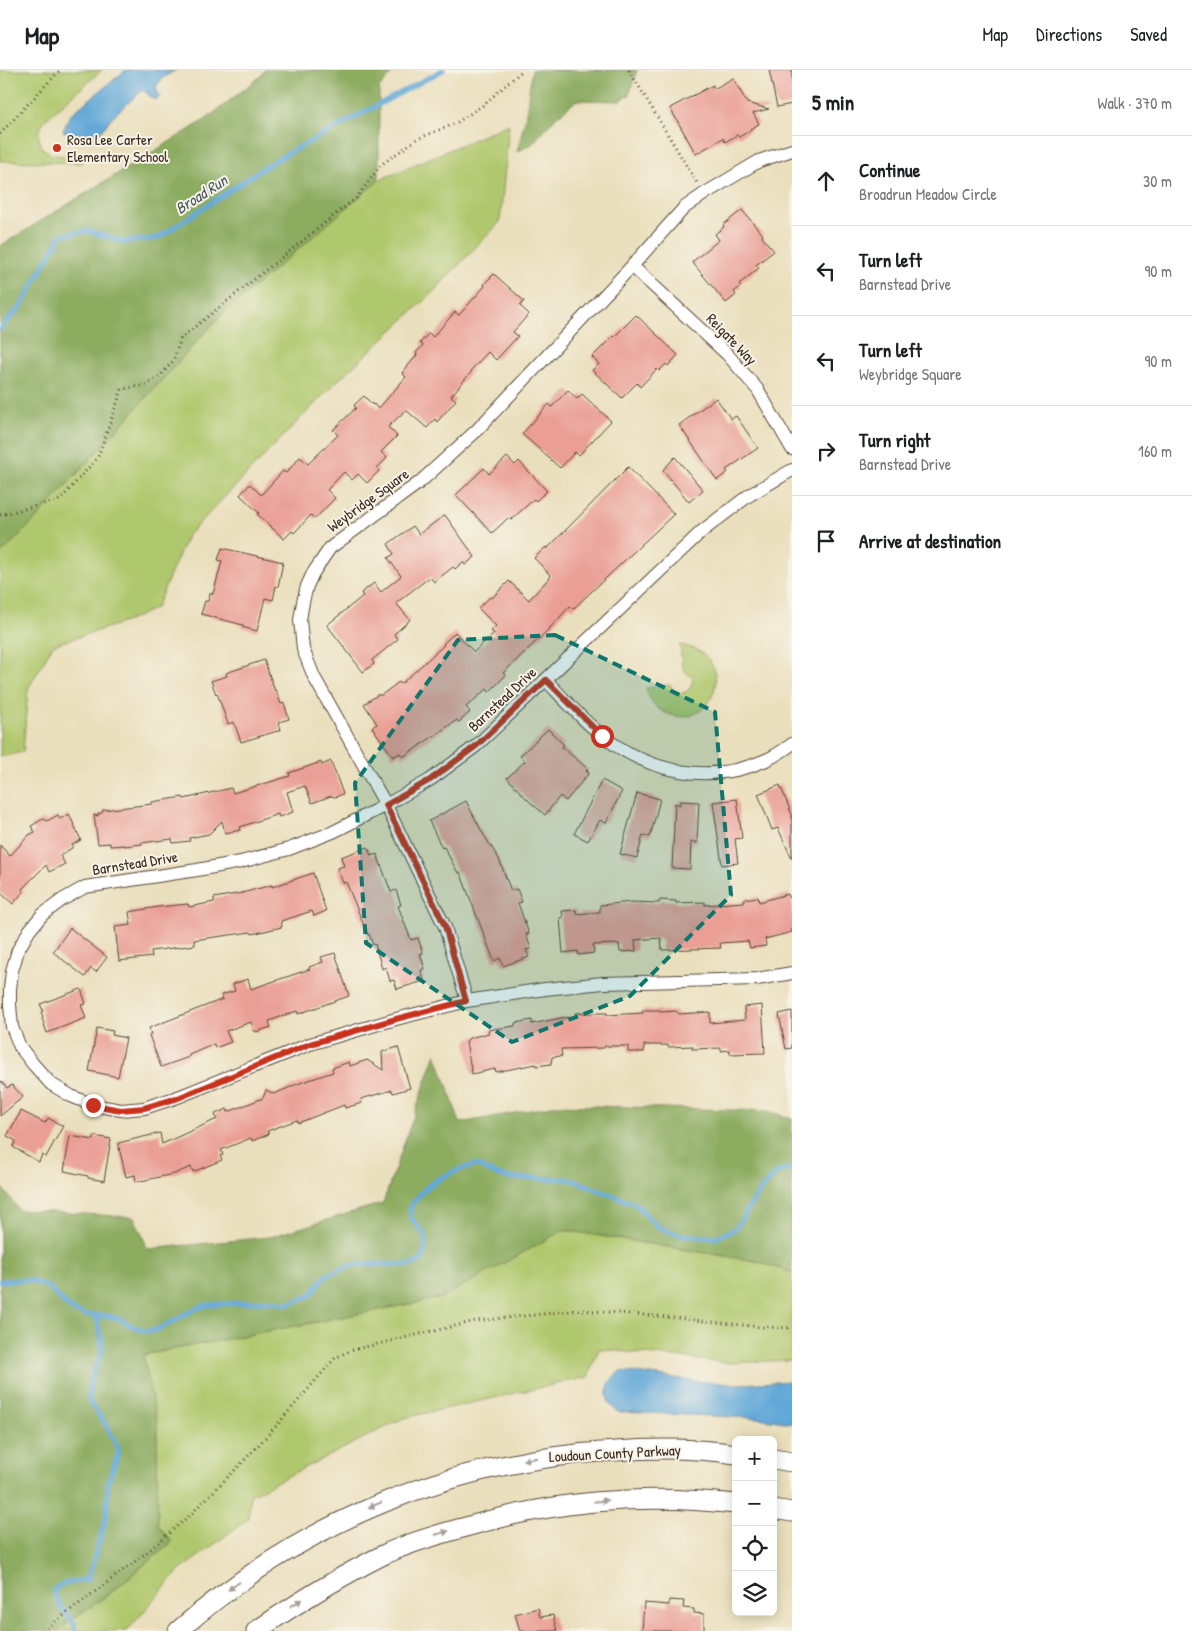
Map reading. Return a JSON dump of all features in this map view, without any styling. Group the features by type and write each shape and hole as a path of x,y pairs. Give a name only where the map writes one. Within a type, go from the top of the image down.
{"main road":[{"name":"Loudoun County Parkway","path":"178,1631 225,1592 287,1550 356,1514 423,1486 514,1462 573,1453 666,1448 710,1450 732,1453"},
{"path":"777,1460 792,1462"},
{"path":"256,1631 296,1603 385,1555 432,1536 498,1518 563,1505 618,1500 693,1500 732,1504"},
{"path":"777,1510 792,1512"}],"street":[{"name":"Weybridge Square","path":"466,1001 445,926 386,805 314,677 303,649 300,620 302,602 313,573 330,548 420,482 475,432 632,266 684,208 759,161 792,150"},
{"name":"Reigate Way","path":"632,266 733,362 758,390 792,449"},
{"name":"Barnstead Drive","path":"792,470 748,496 701,532 664,565 476,746 430,780 333,832 289,849 242,862 85,887 62,900 42,915 29,931 18,950 12,971 10,1005 12,1027 20,1046 51,1084 70,1096 93,1105 121,1110 144,1108 178,1098 310,1044 466,1001 545,989 604,983 757,979 792,973"},
{"path":"546,680 602,736 626,752 652,764 678,772 703,774 734,770 766,760 792,744"}],"path":[{"path":"0,134 60,70"},
{"path":"0,514 60,500 98,457 122,389 146,385 160,376 174,361 181,338 356,198 382,164 417,139 456,123 482,106 523,70"},
{"path":"629,70 704,194"},
{"path":"43,1631 146,1553 188,1517 277,1425 335,1358 352,1350 476,1321 581,1310 761,1327 792,1328"}],"highlighted area":[{"path":"555,635 715,712 731,895 630,996 512,1042 366,943 355,783 458,640"}],"green space":[{"path":"0,70 102,70 44,121 38,133 41,147 52,155 88,157 81,163 0,161"},
{"path":"264,70 395,70 379,88 379,180 219,317 34,521 0,555 0,246 205,120 261,76"},
{"path":"532,70 637,70 629,95 620,101 577,100 556,117 532,144 517,152 525,120"},
{"path":"509,124 500,222 429,296 331,387 187,536 156,608 128,621 53,645 28,689 23,752 0,757 0,555 34,521 219,317 379,180"},
{"path":"680,645 699,651 711,663 716,677 714,691 707,704 696,713 681,717 657,708 650,699 646,688 670,685 677,692 681,693 690,688 693,679 684,670"},
{"path":"436,1053 460,1123 558,1105 769,1111 792,1119 792,1273 756,1261 564,1230 441,1298 143,1355 157,1422 158,1525 172,1542 109,1594 56,1631 0,1631 0,1185 19,1210 134,1217 148,1249 270,1237 383,1203"},
{"path":"563,1230 756,1261 792,1273 792,1360 731,1363 599,1349 588,1377 404,1418 250,1495 249,1518 178,1572 127,1631 56,1631 109,1594 172,1542 158,1525 143,1355 441,1298"}],"water":[{"path":"126,70 176,70 161,79 156,88 160,97 154,100 143,90 112,117 98,136 84,141 63,131 70,115"},
{"path":"621,1371 696,1381 740,1384 792,1381 792,1423 757,1418 618,1412 609,1402 607,1391 611,1380"}],"building":[{"path":"769,70 792,70 792,104 777,107"},
{"path":"733,78 747,103 769,109 753,113 759,124 751,130 725,142 723,138 696,154 670,108 713,85 714,89"},
{"path":"742,210 774,251 756,265 759,268 739,284 741,286 734,292 736,295 726,303 692,262 719,240 715,234"},
{"path":"494,274 524,301 520,306 529,314 513,332 518,336 496,360 488,352 471,370 451,396 456,400 437,422 435,419 427,428 406,410 388,427 397,436 381,452 387,458 377,468 379,471 367,483 358,474 352,480 344,472 327,490 335,498 315,519 311,515 294,533 292,531 284,539 240,495 250,484 261,495 283,471 286,473 300,457 308,464 338,435 333,430 356,408 354,405 364,396 378,409 406,377 402,373 423,345 420,343 429,333 433,337 455,312 459,315"},
{"path":"636,315 678,355 668,366 666,364 659,371 657,369 640,387 637,383 622,398 592,370 599,364 592,357"},
{"path":"568,390 577,399 582,394 611,421 579,455 575,452 560,468 522,434 549,404 552,407"},
{"path":"716,398 731,419 736,416 758,448 726,470 728,472 717,480 679,425"},
{"path":"507,457 515,465 519,461 547,491 536,501 534,499 511,520 508,518 492,533 456,495 484,468 489,474"},
{"path":"675,457 703,490 689,502 663,470"},
{"path":"628,467 674,514 573,609 570,606 503,673 506,675 489,692 487,689 466,707 470,712 459,722 457,720 403,757 400,753 393,757 372,727 377,724 364,704 379,694 380,696 399,682 401,684 444,645 455,632 474,652 494,633 491,631 496,626 478,608 490,597 492,598 509,581 529,600 551,576 534,558 546,547 547,549"},
{"path":"445,515 475,557 465,565 463,562 455,569 453,567 434,582 430,577 396,603 410,620 394,634 398,639 372,660 374,664 363,672 327,625 363,596 361,593 374,583 381,592 401,576 388,558 394,554 388,544 413,526 419,534"},
{"path":"222,548 283,562 278,587 276,586 273,600 265,598 257,631 242,627 243,625 201,614 205,601 208,601 210,593 213,594 222,561 218,560"},
{"path":"264,660 275,691 281,704 284,703 289,719 279,722 281,730 241,742 234,722 228,724 211,681 227,676 226,673"},
{"path":"548,729 564,745 562,747 588,769 586,771 589,773 566,801 560,796 545,815 507,778 525,761 520,756"},
{"path":"331,761 343,794 312,803 305,786 287,792 293,812 279,817 278,814 240,827 241,830 225,833 222,821 209,834 189,838 190,841 173,843 172,839 124,846 110,846 110,843 98,844 94,815 98,816 103,810 152,804 152,802 183,797 184,799 231,788 233,793 290,776 289,773 321,762 322,765"},
{"path":"602,780 622,791 606,823 600,820 588,841 574,834"},
{"path":"780,785 792,815 792,859 778,828 772,830 758,794"},
{"path":"637,793 660,799 650,837 643,835 637,858 620,854"},
{"path":"737,799 742,838 735,839 738,863 722,865 713,802"},
{"path":"466,801 499,859 511,891 517,889 522,902 518,903 529,934 526,934 531,949 526,950 529,957 503,966 500,958 494,961 460,872 458,873 444,847 442,848 429,821"},
{"path":"680,801 699,802 697,843 691,842 690,869 672,868 675,803 680,805"},
{"path":"69,814 81,840 60,855 65,864 49,872 46,865 22,889 24,891 13,904 0,892 0,845 10,856 29,835 35,832 31,826 43,819 47,821 58,815 60,819"},
{"path":"368,847 371,856 377,854 391,892 396,890 401,905 398,906 411,940 418,938 423,953 420,954 425,969 421,970 424,981 397,989 394,980 390,981 386,967 382,969 375,944 373,945 368,935 346,882 343,883 337,868 344,866 341,857"},
{"path":"313,873 326,911 314,916 312,911 281,921 282,927 252,934 251,932 194,940 195,945 151,951 152,957 119,961 115,927 131,925 129,912 188,904 189,907 214,902 214,898 272,885 272,887"},
{"path":"788,894 790,899 792,899 792,932 765,939 766,946 750,948 748,941 720,943 721,948 662,950 661,938 635,940 636,951 620,952 619,944 593,945 594,953 578,955 578,951 563,953 560,918 563,917 562,911 576,910 576,914 600,912 600,905 632,902 659,903 660,900 676,901 676,903 705,902 705,905 744,902 744,899 758,897 759,902"},
{"path":"70,928 107,957 96,972 91,968 85,977 53,952"},
{"path":"335,953 349,996 298,1014 297,1011 269,1021 271,1027 256,1032 251,1022 226,1031 231,1042 215,1048 214,1044 189,1055 189,1057 161,1067 149,1035 151,1034 149,1028 223,999 221,995 235,991 233,984 248,979 251,989 310,969 309,967 323,962 321,957"},
{"path":"81,989 86,1004 81,1005 86,1018 47,1033 40,1004"},
{"path":"762,1005 765,1053 730,1054 730,1050 721,1051 721,1048 692,1049 693,1046 668,1047 668,1045 644,1045 644,1052 628,1052 628,1046 561,1049 562,1056 552,1057 551,1064 536,1066 536,1064 496,1072 495,1069 472,1074 466,1042 469,1038 489,1033 488,1030 515,1026 515,1023 532,1020 532,1024 576,1017 575,1013 607,1013 607,1015 643,1013 643,1010 676,1011 679,1014 710,1012 710,1023 745,1020 744,1007"},
{"path":"792,1011 792,1048 786,1049 779,1014"},
{"path":"97,1028 113,1031 112,1035 126,1038 118,1077 89,1071"},
{"path":"398,1047 410,1088 393,1093 392,1090 361,1099 362,1103 345,1108 344,1105 298,1123 297,1120 267,1131 269,1134 252,1141 251,1138 221,1150 223,1155 220,1156 222,1160 193,1172 191,1167 174,1174 136,1182 135,1175 126,1177 118,1143 160,1133 162,1144 217,1119 215,1114 227,1109 228,1112 263,1098 266,1090 274,1094 333,1072 332,1068 349,1062 350,1066 367,1060 383,1070 382,1052"},
{"path":"0,1080 7,1088 12,1085 23,1097 0,1116"},
{"path":"21,1111 45,1123 48,1118 63,1126 46,1157 42,1155 39,1162 13,1147 16,1141 7,1136"},
{"path":"70,1136 94,1140 94,1136 111,1139 104,1181 64,1171"},
{"path":"669,1600 684,1601 683,1608 694,1609 694,1613 704,1614 704,1631 642,1631 644,1603 669,1605"},
{"path":"538,1608 540,1617 553,1615 557,1631 520,1631 515,1614"}],"waterway":[{"name":"Broad Run","path":"0,329 21,306 61,235 87,231 124,242 158,238 274,161 443,70"},
{"path":"0,1281 28,1280 38,1283 49,1288 74,1311 85,1315 117,1318 146,1331 157,1330 197,1308 208,1305 267,1301 289,1304 311,1295 323,1278 333,1272 354,1265 411,1265 422,1260 426,1237 411,1218 410,1207 425,1189 436,1181 456,1171 476,1165 508,1178 565,1179 576,1181 637,1205 660,1228 681,1235 716,1238 736,1228 762,1188 778,1172 792,1168"},
{"path":"75,1631 74,1623 60,1607 53,1590 63,1584 88,1579 106,1518 108,1482 119,1451 107,1426 89,1402 90,1381 102,1351 101,1336 96,1316"}],"place":[{"name":"Rosa Lee Carter Elementary School","path":"57,148"}],"route":[{"path":"93,1105 121,1110 144,1108 178,1098 310,1044 466,1001 445,926 386,805 430,780 476,746 546,680 602,736"}]}
